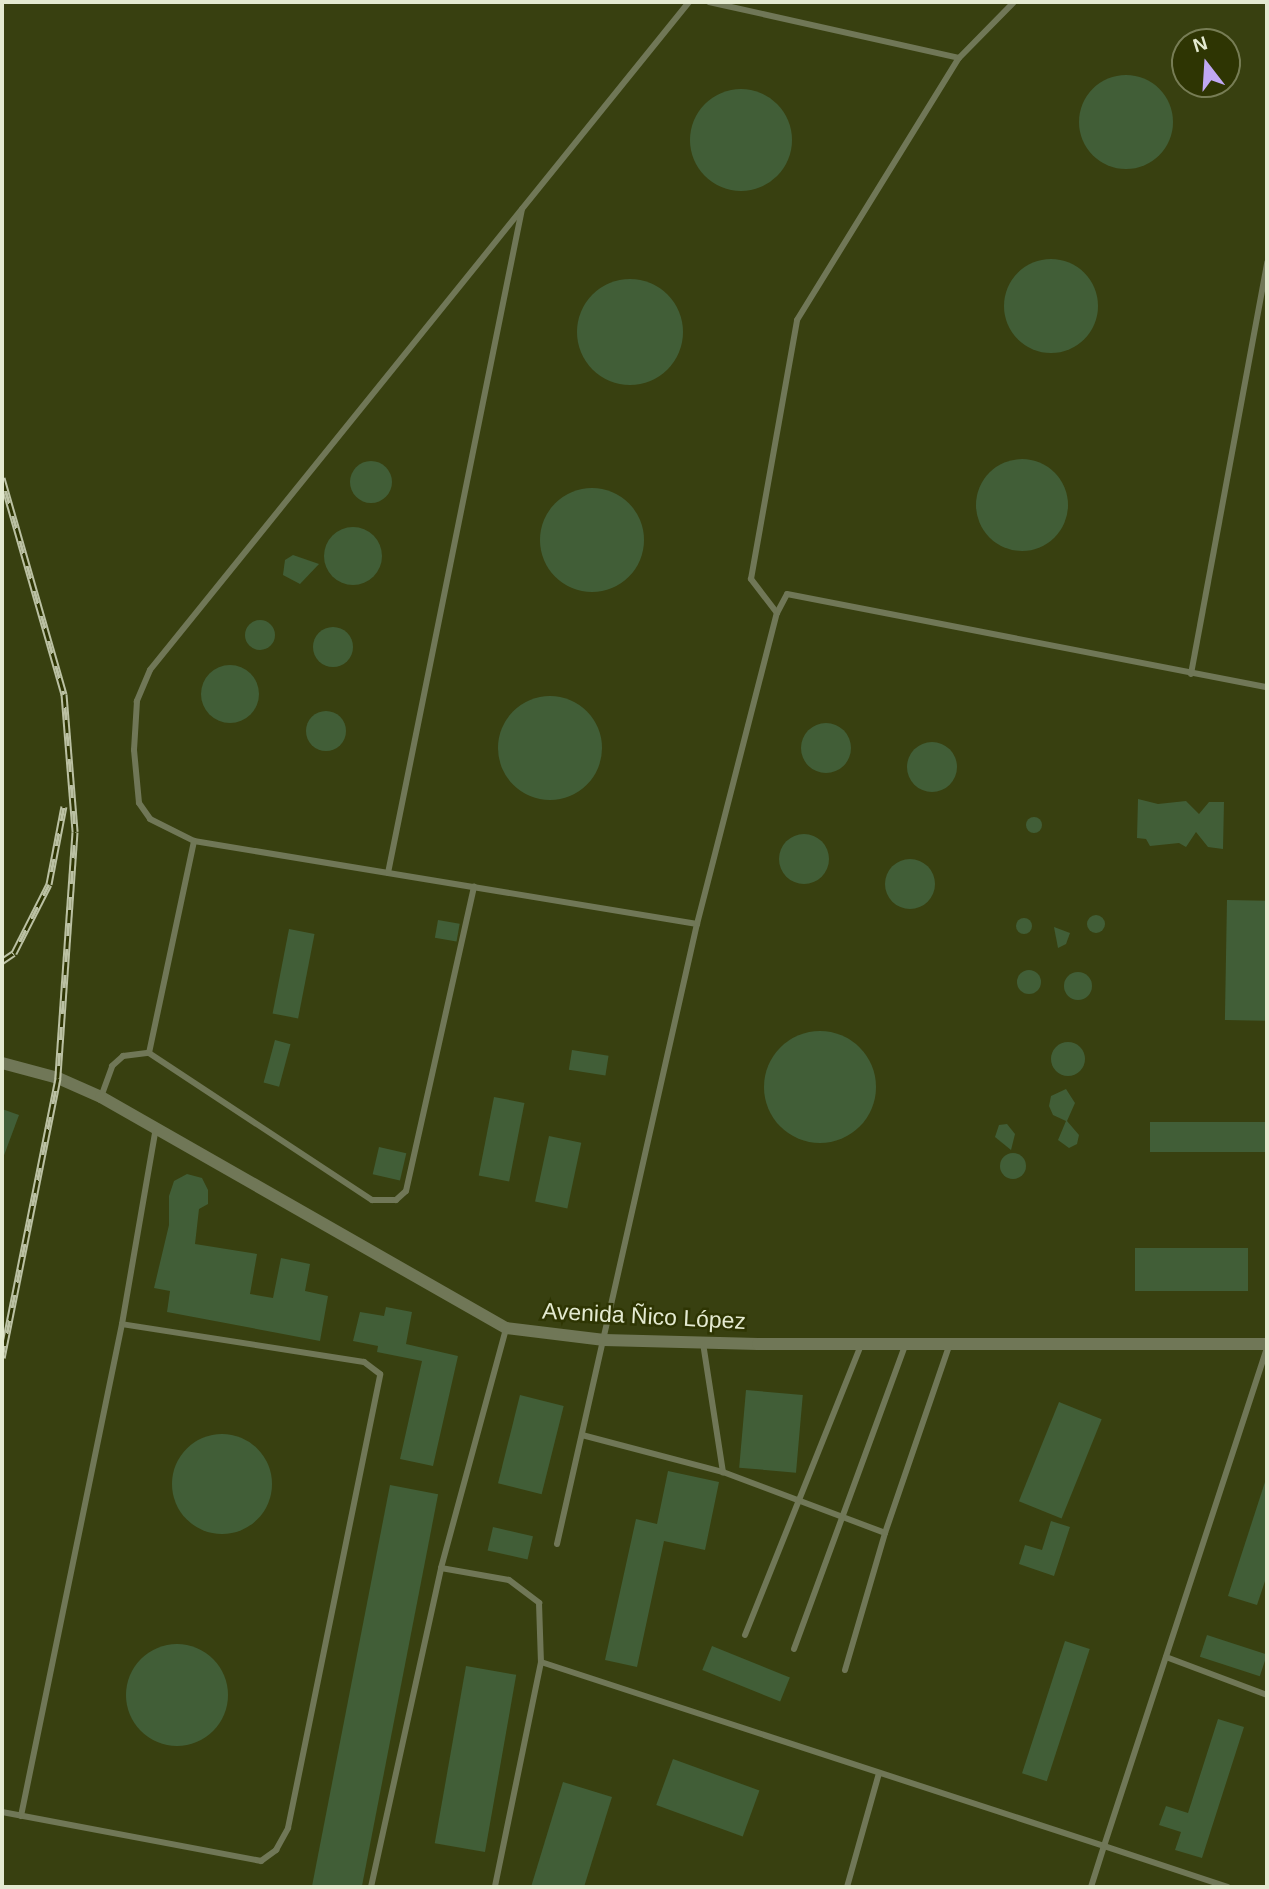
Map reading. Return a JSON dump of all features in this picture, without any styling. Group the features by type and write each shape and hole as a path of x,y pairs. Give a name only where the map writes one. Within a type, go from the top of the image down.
{"street":[{"name":"Avenida Ñico López","path":"2,1063 58,1078 101,1097 506,1328 604,1340 949,1346 1267,1346"}],"lane":[{"path":"690,2 150,670 137,702 139,803 150,820 194,841 697,924"},
{"path":"709,2 959,58"},
{"path":"777,613 751,579 797,320 959,58 1014,2"},
{"path":"388,873 523,206"},
{"path":"1191,674 1267,262"},
{"path":"557,1545 697,924 777,613 788,594 1267,687"},
{"path":"149,1053 194,841"},
{"path":"101,1097 112,1066 123,1056 149,1053 372,1200 396,1200 406,1191 474,887"},
{"path":"21,1816 122,1324 156,1128"},
{"path":"2,1812 261,1861 276,1850 288,1828 380,1374 363,1362 122,1324"},
{"path":"371,1887 441,1568 506,1328"},
{"path":"703,1342 723,1472"},
{"path":"745,1635 860,1345"},
{"path":"794,1649 905,1345"},
{"path":"845,1670 885,1533 949,1346"},
{"path":"1091,1887 1267,1346"},
{"path":"582,1435 723,1472 885,1533"},
{"path":"441,1568 509,1580 525,1588 539,1603 541,1662 495,1887"},
{"path":"1166,1657 1267,1695"},
{"path":"541,1662 1228,1887"},
{"path":"847,1887 879,1773"}],"building":[{"path":"1126,75 1144,79 1159,89 1169,104 1173,122 1169,140 1159,155 1144,165 1126,169 1108,165 1093,155 1083,140 1079,122 1083,104 1093,89 1108,79"},
{"path":"741,89 761,93 777,104 788,120 792,140 788,160 777,176 761,187 741,191 721,187 705,176 694,160 690,140 694,120 705,104 721,93"},
{"path":"1051,259 1069,263 1084,273 1094,288 1098,306 1094,324 1084,339 1069,349 1051,353 1033,349 1018,339 1008,324 1004,306 1008,288 1018,273 1033,263"},
{"path":"630,279 650,283 668,294 679,312 683,332 679,352 668,370 650,381 630,385 610,381 592,370 581,352 577,332 581,312 592,294 610,283"},
{"path":"1022,459 1040,463 1054,473 1064,487 1068,505 1064,523 1054,537 1040,547 1022,551 1004,547 990,537 980,523 976,505 980,487 990,473 1004,463"},
{"path":"371,461 386,467 392,482 386,497 371,503 356,497 350,482 356,467"},
{"path":"592,488 612,492 629,503 640,520 644,540 640,560 629,577 612,588 592,592 572,588 555,577 544,560 540,540 544,520 555,503 572,492"},
{"path":"347,527 359,527 374,535 382,550 382,562 374,577 359,585 347,585 332,577 324,562 324,550 332,535"},
{"path":"293,555 319,564 300,584 283,575 285,560"},
{"path":"260,620 271,624 275,635 271,646 260,650 249,646 245,635 249,624"},
{"path":"333,627 341,628 347,633 352,639 352,655 347,661 341,666 333,667 325,666 319,661 314,655 313,647 314,639 319,633 325,628"},
{"path":"224,665 236,665 251,673 259,688 259,700 251,715 236,723 224,723 209,715 201,700 201,688 209,673"},
{"path":"550,696 570,700 587,711 598,728 602,748 598,768 587,785 570,796 550,800 530,796 513,785 502,768 498,748 502,728 513,711 530,700"},
{"path":"326,711 334,712 340,717 345,723 345,739 340,745 334,750 326,751 318,750 312,745 307,739 306,731 307,723 312,717 318,712"},
{"path":"826,723 844,730 851,748 844,766 826,773 808,766 801,748 808,730"},
{"path":"932,742 950,749 957,767 950,785 932,792 914,785 907,767 914,749"},
{"path":"1138,799 1158,804 1186,801 1199,814 1209,802 1224,802 1223,849 1208,847 1196,832 1186,847 1179,843 1150,846 1146,839 1137,838"},
{"path":"1031,817 1037,817 1042,825 1040,831 1031,833 1026,828 1026,822"},
{"path":"804,834 822,841 829,859 822,877 804,884 786,877 779,859 786,841"},
{"path":"910,859 928,866 935,884 928,902 910,909 892,902 885,884 892,866"},
{"path":"1227,900 1267,901 1265,1021 1225,1020"},
{"path":"1092,915 1100,915 1105,924 1103,931 1092,933 1087,928 1087,920"},
{"path":"1021,918 1027,918 1032,926 1030,932 1021,934 1016,929 1016,923"},
{"path":"438,920 460,924 457,942 435,938"},
{"path":"1054,927 1070,933 1066,944 1058,948"},
{"path":"289,929 315,934 298,1018 273,1013"},
{"path":"1029,970 1037,974 1041,982 1037,990 1029,994 1021,990 1017,982 1021,974"},
{"path":"1078,972 1088,976 1092,986 1088,996 1078,1000 1068,996 1064,986 1068,976"},
{"path":"820,1031 842,1035 860,1047 872,1065 876,1087 872,1109 860,1127 842,1139 820,1143 798,1139 780,1127 768,1109 764,1087 768,1065 780,1047 798,1035"},
{"path":"275,1040 290,1044 279,1087 264,1083"},
{"path":"1068,1042 1080,1047 1085,1059 1080,1071 1068,1076 1056,1071 1051,1059 1056,1047"},
{"path":"572,1050 609,1056 605,1076 569,1070"},
{"path":"1066,1089 1075,1103 1067,1121 1079,1135 1077,1144 1069,1148 1058,1140 1066,1121 1053,1115 1049,1106 1051,1096"},
{"path":"494,1097 524,1103 509,1181 479,1176"},
{"path":"2,1109 19,1115 3,1158 2,1158"},
{"path":"1150,1122 1267,1122 1267,1152 1150,1152"},
{"path":"1007,1124 1015,1134 1011,1150 995,1137 999,1125"},
{"path":"549,1136 581,1143 567,1208 535,1202"},
{"path":"379,1147 406,1153 400,1181 373,1174"},
{"path":"1013,1153 1022,1157 1026,1166 1022,1175 1013,1179 1004,1175 1000,1166 1004,1157"},
{"path":"187,1174 202,1178 208,1190 208,1204 199,1209 195,1244 257,1254 250,1294 273,1298 281,1258 310,1264 305,1291 328,1296 320,1341 167,1312 170,1291 154,1288 169,1225 169,1196 174,1181"},
{"path":"1135,1248 1248,1248 1248,1291 1135,1291"},
{"path":"386,1307 412,1312 406,1344 458,1356 433,1466 400,1459 422,1361 377,1352 378,1346 353,1341 360,1312 384,1316"},
{"path":"746,1390 803,1395 796,1473 739,1468"},
{"path":"520,1395 564,1406 542,1494 498,1483"},
{"path":"1059,1402 1102,1419 1062,1518 1019,1501"},
{"path":"222,1434 241,1438 257,1449 268,1465 272,1484 268,1503 257,1519 241,1530 222,1534 203,1530 187,1519 176,1503 172,1484 176,1465 187,1449 203,1438"},
{"path":"668,1471 719,1482 705,1550 664,1541 637,1667 605,1660 636,1519 657,1524"},
{"path":"1265,1482 1267,1575 1257,1605 1228,1596"},
{"path":"390,1485 438,1494 362,1887 312,1886"},
{"path":"1051,1521 1070,1527 1054,1576 1019,1564 1025,1545 1042,1550"},
{"path":"493,1527 533,1536 528,1560 488,1550"},
{"path":"1207,1635 1267,1654 1260,1676 1200,1657"},
{"path":"1065,1641 1090,1649 1047,1781 1022,1773"},
{"path":"177,1644 196,1648 213,1659 224,1676 228,1695 224,1714 213,1731 196,1742 177,1746 158,1742 141,1731 130,1714 126,1695 130,1676 141,1659 158,1648"},
{"path":"712,1646 790,1677 780,1702 702,1670"},
{"path":"466,1666 516,1675 485,1852 435,1843"},
{"path":"1218,1719 1244,1727 1202,1858 1175,1850 1181,1832 1159,1825 1166,1806 1188,1813"},
{"path":"673,1759 759,1790 743,1837 656,1805"},
{"path":"563,1782 612,1797 584,1887 531,1887"}],"railway":[{"path":"2,478 64,694 75,832 58,1078 2,1357"},
{"path":"2,961 14,953 49,884 64,806"}]}
